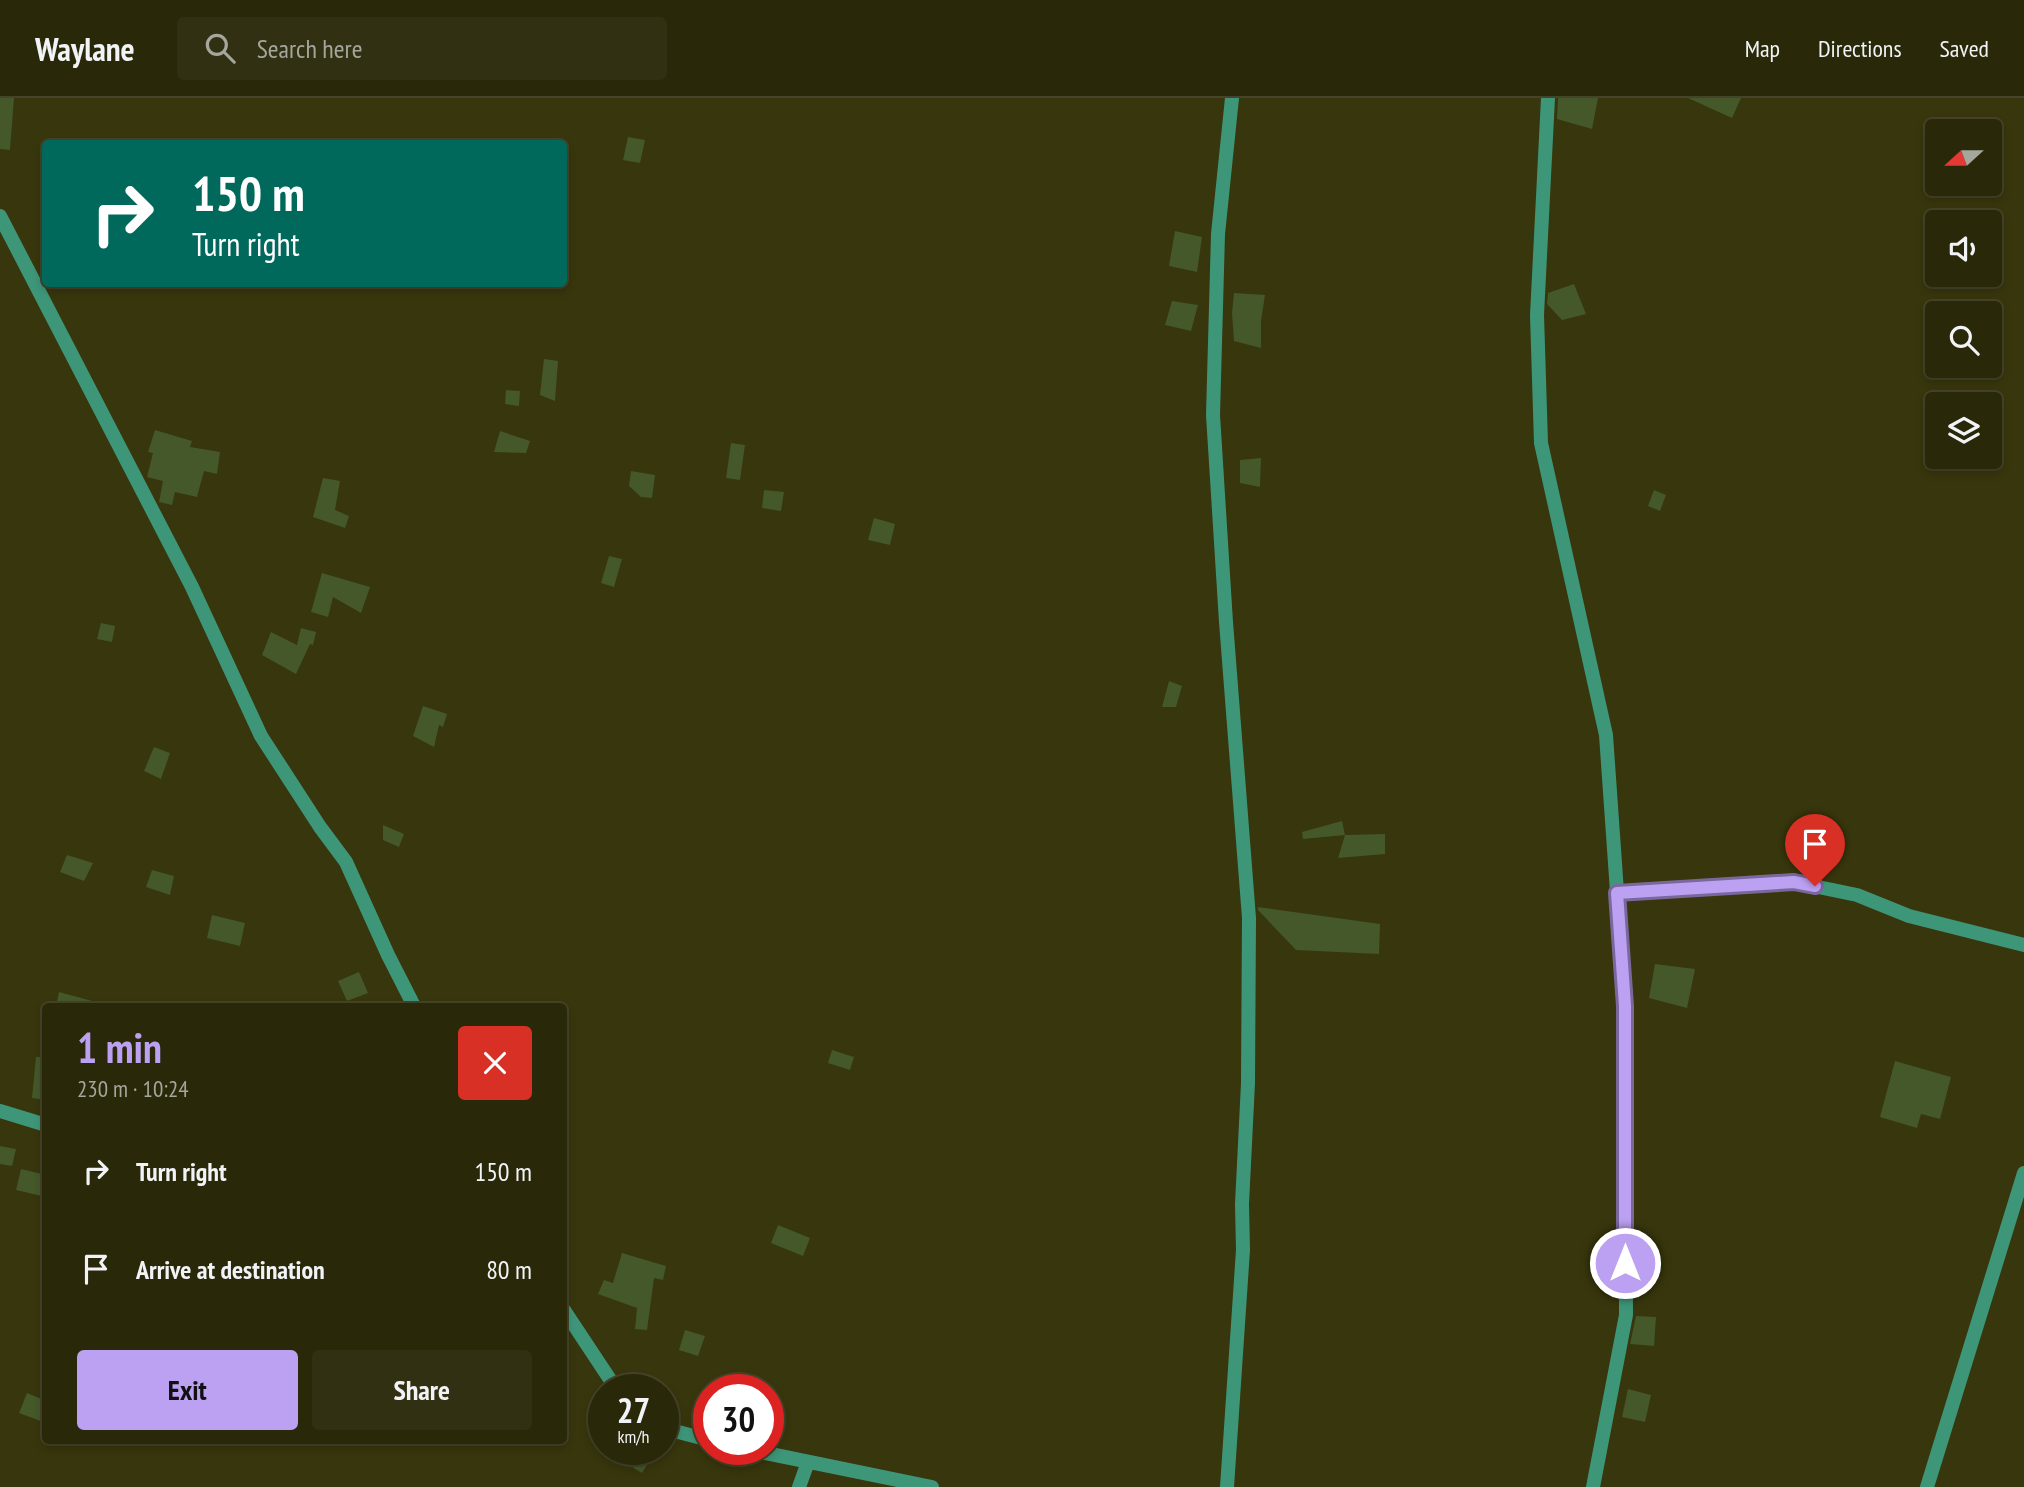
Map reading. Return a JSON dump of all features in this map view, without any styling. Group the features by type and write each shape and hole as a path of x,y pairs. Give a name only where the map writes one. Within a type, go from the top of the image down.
{"street":[{"path":"1227,1487 1243,1250 1249,918 1213,415 1218,234 1232,98"},
{"path":"1548,98 1537,315 1541,443 1606,735 1625,1006 1626,1315 1593,1487"},
{"path":"0,216 192,587 261,736 346,862 412,1003"},
{"path":"1617,893 1794,882 1857,894 1909,916 2024,945"},
{"path":"0,1111 42,1124"},
{"path":"1927,1487 2024,1173"},
{"path":"567,1315 606,1374"},
{"path":"784,1457 932,1487"},
{"path":"799,1487 808,1462"}],"building":[{"path":"0,98 14,98 10,150 0,149"},
{"path":"1558,98 1598,98 1592,129 1557,119"},
{"path":"1688,98 1741,98 1732,118"},
{"path":"628,137 645,140 640,163 623,160"},
{"path":"1175,231 1202,237 1197,272 1169,266"},
{"path":"1574,284 1586,314 1562,320 1547,304 1548,293"},
{"path":"1234,293 1265,295 1261,348 1234,341"},
{"path":"1172,301 1198,305 1191,331 1165,325"},
{"path":"544,359 558,361 555,401 540,395"},
{"path":"506,390 520,391 519,406 505,404"},
{"path":"155,430 192,441 190,447 220,452 217,474 204,471 197,497 175,492 172,505 159,502 163,481 147,477 153,453 148,452"},
{"path":"500,431 530,441 526,453 494,452"},
{"path":"731,443 745,445 740,480 726,478"},
{"path":"1261,458 1260,487 1240,483 1240,460"},
{"path":"631,471 655,475 652,498 641,497 629,486"},
{"path":"323,478 340,481 335,510 349,516 345,528 313,517"},
{"path":"764,490 784,492 781,511 762,508"},
{"path":"1654,490 1666,495 1660,511 1648,506"},
{"path":"874,518 895,524 890,545 868,540"},
{"path":"609,556 622,559 614,587 601,583"},
{"path":"322,573 370,587 361,613 333,597 328,617 311,612"},
{"path":"101,623 115,626 112,642 97,639"},
{"path":"301,628 316,632 313,645 310,644 296,674 262,655 271,632 297,645"},
{"path":"1169,681 1182,686 1176,707 1162,707"},
{"path":"423,706 447,714 443,727 439,725 434,747 413,736"},
{"path":"154,747 170,753 161,779 144,771"},
{"path":"1342,821 1345,835 1303,839 1302,832"},
{"path":"383,825 404,834 399,847 383,840"},
{"path":"1385,834 1385,854 1338,858 1345,835"},
{"path":"67,855 93,863 84,881 60,872"},
{"path":"152,870 174,876 170,895 146,887"},
{"path":"1258,907 1380,924 1379,954 1296,950"},
{"path":"212,915 245,923 240,946 207,938"},
{"path":"1655,964 1695,969 1687,1008 1649,998"},
{"path":"359,972 368,993 347,1001 338,981"},
{"path":"59,992 96,1002 96,1003 57,1003"},
{"path":"832,1050 854,1057 850,1070 828,1063"},
{"path":"36,1057 42,1057 42,1099 32,1098"},
{"path":"1895,1061 1951,1077 1940,1119 1921,1114 1917,1128 1880,1117"},
{"path":"0,1146 16,1149 12,1166 0,1164"},
{"path":"21,1169 42,1174 42,1196 16,1190"},
{"path":"778,1225 810,1238 803,1256 771,1243"},
{"path":"622,1253 666,1266 663,1280 654,1278 647,1330 635,1329 637,1308 598,1294 604,1280 613,1283"},
{"path":"1636,1316 1656,1317 1654,1346 1630,1344"},
{"path":"685,1330 705,1336 698,1356 679,1350"},
{"path":"1628,1389 1651,1395 1645,1422 1622,1417"},
{"path":"27,1393 42,1399 42,1422 19,1413"},
{"path":"629,1465 647,1465 642,1473"}],"route":[{"path":"1625,1263 1625,1006 1617,893 1794,882 1815,886"}]}
